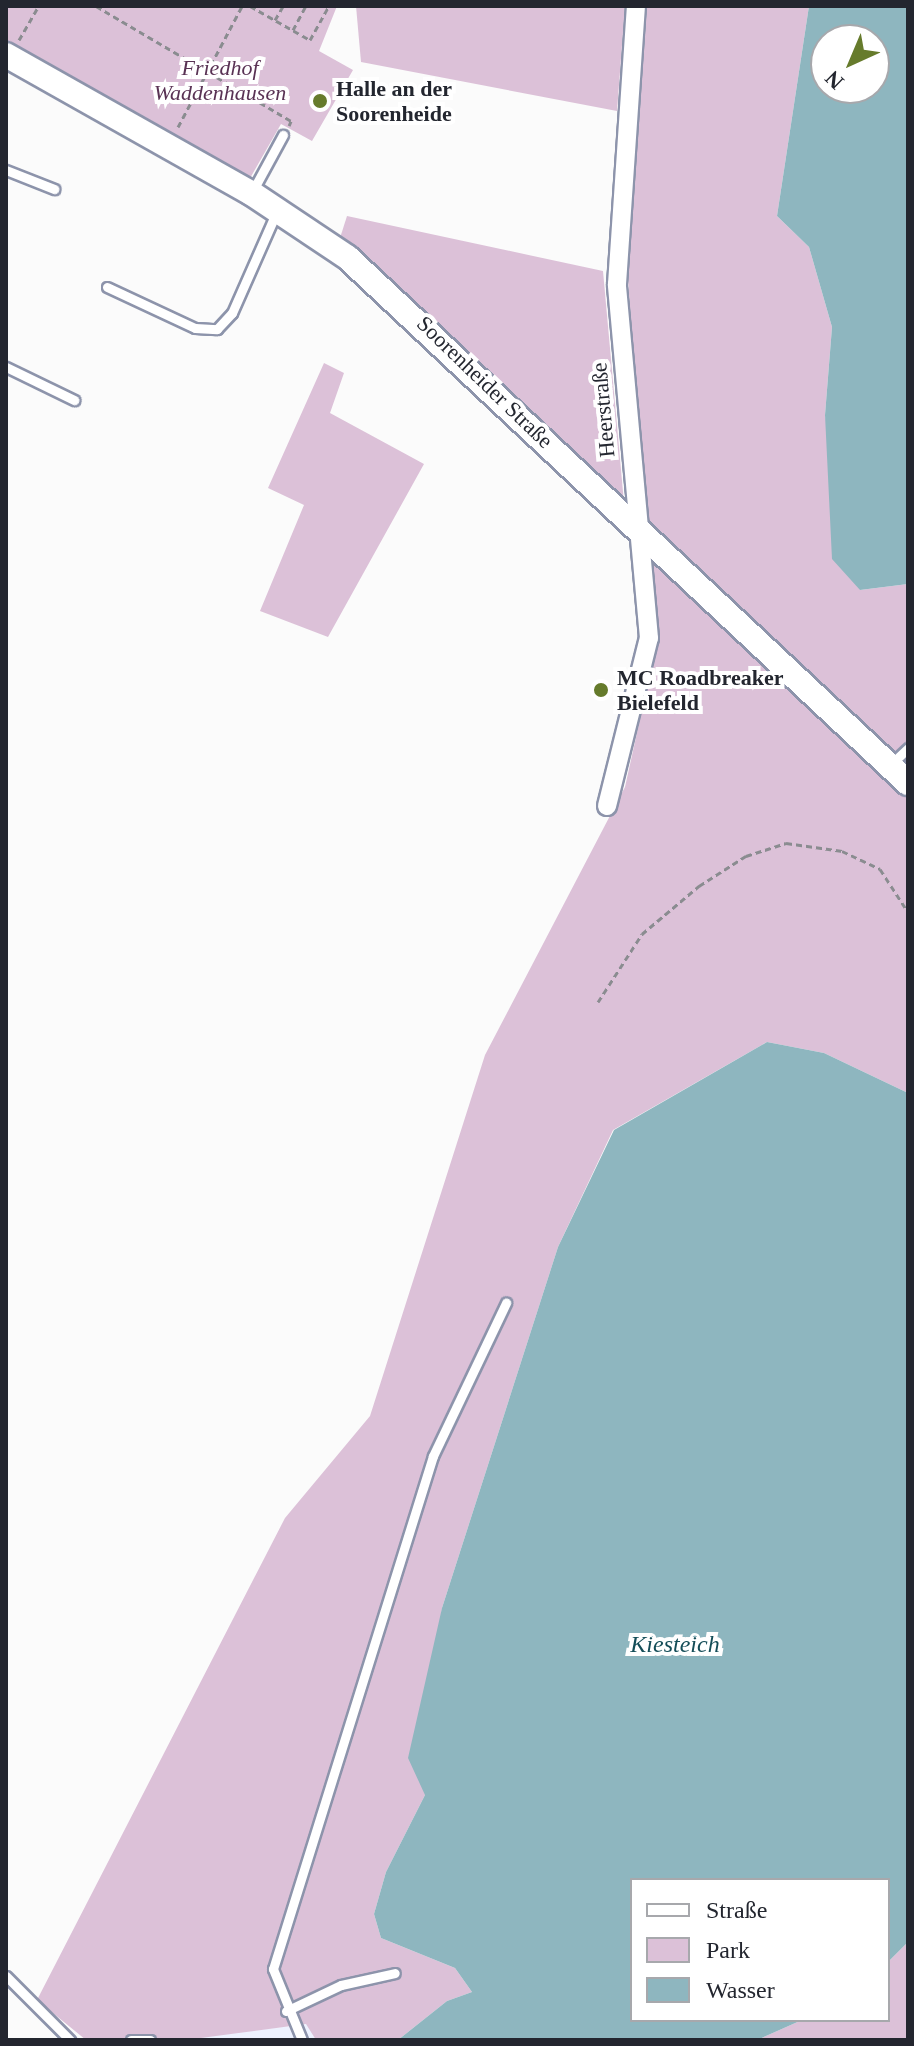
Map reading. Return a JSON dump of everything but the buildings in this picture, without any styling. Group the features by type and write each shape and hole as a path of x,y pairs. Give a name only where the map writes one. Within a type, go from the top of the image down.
{"main road":[{"name":"Soorenheider Straße","path":"8,56 278,209 407,307 637,529 908,783"}],"street":[{"name":"Heerstraße","path":"607,806 649,638 617,284 636,6"}],"lane":[{"path":"251,193 283,135"},
{"path":"6,170 54,189"},
{"path":"107,287 195,328 217,329 232,313 278,209"},
{"path":"6,367 74,400"},
{"path":"890,766 908,748"},
{"path":"302,2040 286,2011 273,1969 326,1785 433,1456 506,1303"},
{"path":"286,2011 341,1985 395,1973"},
{"path":"6,1976 70,2040"},
{"path":"131,2040 150,2040"}],"path":[{"path":"8,56 39,6"},
{"path":"96,6 291,121 283,135"},
{"path":"168,144 242,6"},
{"path":"250,6 259,8 310,40 328,8"},
{"path":"275,20 283,6"},
{"path":"293,30 306,6"},
{"path":"598,1002 654,924 746,856 786,843 842,851 880,869 908,912"}],"shaded area":[{"path":"307,2024 316,2040 185,2039"}],"green space":[{"name":"Friedhof Waddenhausen","path":"6,6 337,6 319,51 353,70 312,141 281,124 249,180 6,41"},
{"path":"356,6 625,6 617,111 361,62"},
{"path":"647,6 809,6 777,216 809,247 832,327 825,415 860,590 908,584 908,763 646,527 628,281"},
{"path":"347,216 603,271 624,503 340,238"},
{"path":"324,363 344,373 330,413 424,464 328,637 260,611 304,505 268,488"},
{"path":"646,550 908,799 908,1093 824,1053 767,1042 613,1130 558,1247 442,1608 425,1795 386,1872 374,1914 381,1938 455,1968 472,1992 447,2001 398,2040 316,2040 306,2024 186,2040 86,2040 37,2000 285,1518 370,1416 485,1055 625,787 656,647"},
{"path":"908,1942 908,2040 757,2040 798,2022 890,2022 890,1960"}],"water":[{"path":"809,6 908,6 908,584 860,590 832,559 825,415 832,327 809,247 777,216"},
{"name":"Kiesteich","path":"767,1042 824,1053 908,1093 908,1942 890,1960 890,1878 630,1878 630,2022 798,2022 757,2040 398,2040 447,2001 472,1992 455,1968 381,1938 374,1914 386,1872 425,1795 408,1758 442,1608 558,1247 614,1130"}],"place":[{"name":"Halle an der Soorenheide","path":"320,101"},
{"name":"MC Roadbreaker Bielefeld","path":"601,690"}]}
